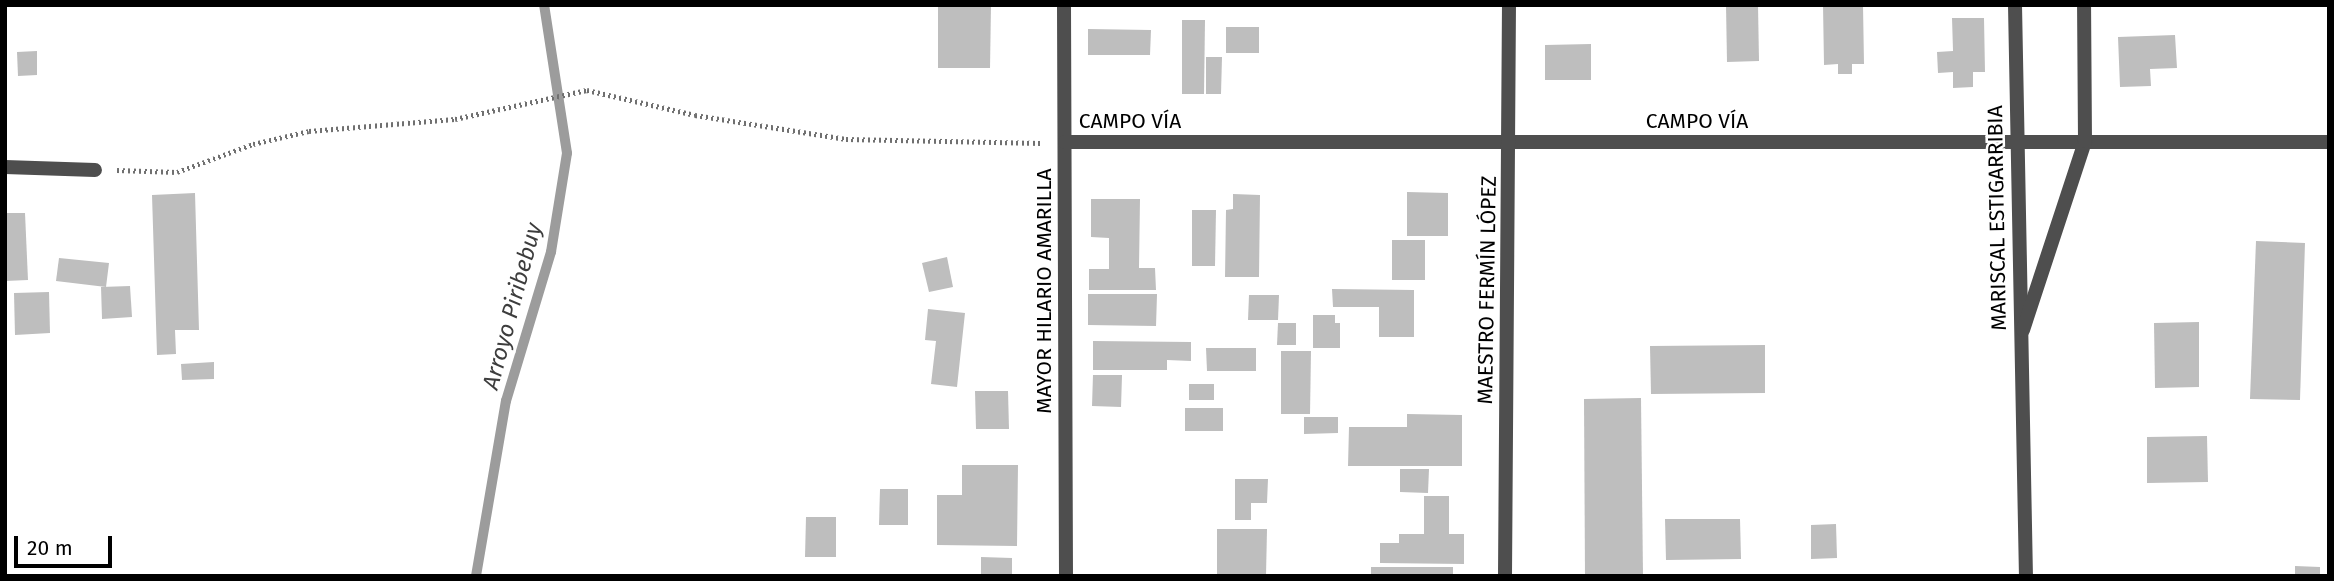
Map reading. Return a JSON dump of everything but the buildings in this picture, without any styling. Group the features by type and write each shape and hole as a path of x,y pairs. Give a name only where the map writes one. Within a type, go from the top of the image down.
{"street":[{"name":"MAYOR HILARIO AMARILLA","path":"1064,5 1066,576"},
{"name":"MAESTRO FERMÍN LÓPEZ","path":"1505,576 1509,5"},
{"name":"MARISCAL ESTIGARRIBIA","path":"2015,5 2020,341"},
{"name":"MARISCAL ESTIGARRIBIA","path":"2020,341 2085,141 2084,5"},
{"name":"CAMPO VÍA","path":"1065,142 2329,142"},
{"path":"5,167 95,170"},
{"path":"2020,341 2026,576"}],"path":[{"path":"95,170 177,172 253,144 309,131 455,119 587,90 695,115 846,139 1065,142"}],"waterway":[{"name":"Arroyo Piribebuy","path":"476,576 506,401 551,252 567,153 544,5"}]}
